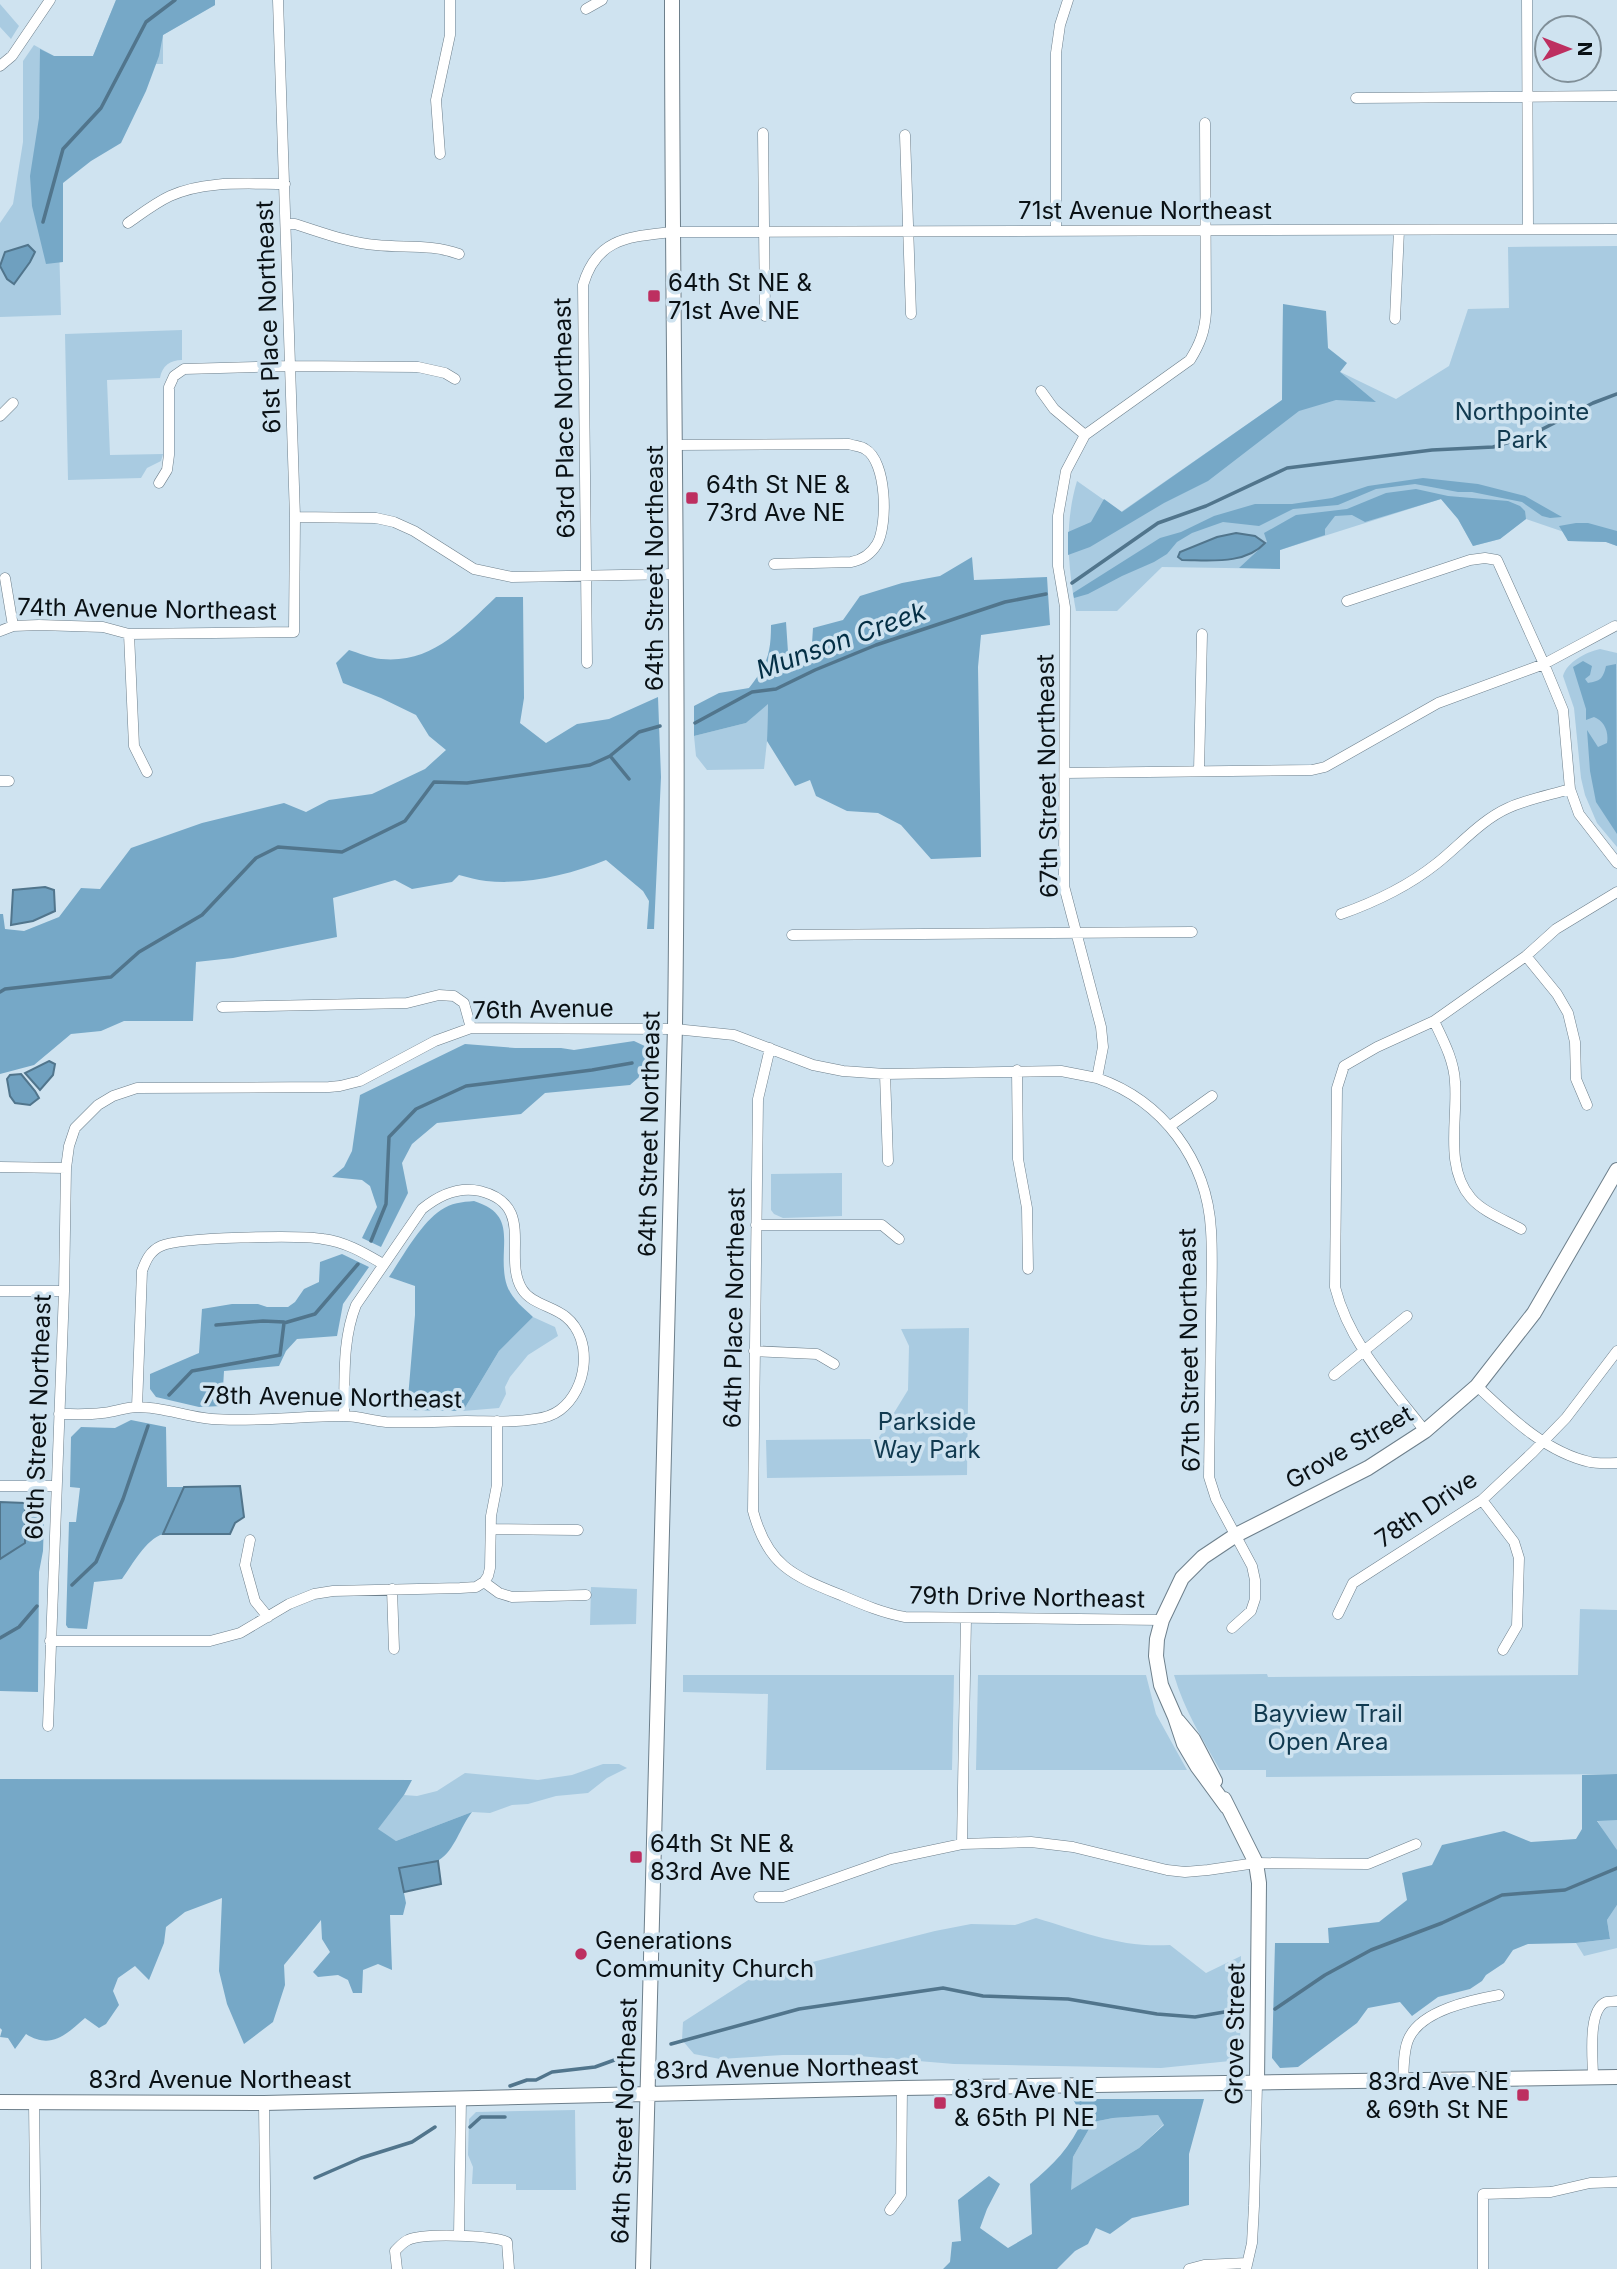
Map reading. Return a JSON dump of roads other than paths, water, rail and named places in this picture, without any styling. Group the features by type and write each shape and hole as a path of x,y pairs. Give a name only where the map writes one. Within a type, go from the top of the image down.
{"street":[{"path":"0,66 12,56 50,0"},
{"name":"61st Place Northeast","path":"278,0 295,517 294,632"},
{"path":"440,154 436,100 450,35 450,0"},
{"path":"586,9 602,0"},
{"name":"64th Street Northeast","path":"643,2269 674,1029 677,575 672,0"},
{"path":"1056,231 1056,54 1060,25 1068,0"},
{"path":"1527,0 1528,229"},
{"path":"1356,98 1617,96"},
{"name":"67th Street Northeast","path":"1205,123 1205,329 1190,360 1085,435 1066,471 1058,516 1058,566 1065,607 1064,886 1101,1027 1102,1047 1097,1078 1119,1086 1141,1099 1170,1126 1188,1149 1205,1189 1211,1230 1209,1476 1216,1499 1252,1566 1256,1588 1251,1611 1232,1628"},
{"path":"763,133 765,316"},
{"path":"905,135 911,314"},
{"path":"128,223 168,197 194,188 218,184 285,184"},
{"path":"286,224 374,245 428,246 459,254"},
{"name":"71st Avenue Northeast","path":"672,232 1617,229"},
{"path":"1395,319 1399,230"},
{"name":"63rd Place Northeast","path":"587,663 583,285 588,270 611,245 627,237 672,232"},
{"path":"159,483 167,470 169,387 174,376 184,369 418,367 445,373 455,379"},
{"path":"1041,391 1054,410 1085,435"},
{"path":"0,416 13,403"},
{"path":"676,445 849,444 867,449 880,476 884,507 883,527 878,543 870,554 851,562 774,564"},
{"path":"295,517 376,518 394,523 414,530 474,569 491,574 528,578 677,575"},
{"path":"1347,601 1470,560 1497,560 1563,710 1570,789 1579,814 1617,863"},
{"path":"5,578 13,626"},
{"name":"74th Avenue Northeast","path":"0,631 13,626 89,626 130,634 294,632"},
{"path":"1065,773 1312,770 1325,767 1438,703 1544,664 1615,626"},
{"path":"130,634 134,746 147,772"},
{"path":"1199,771 1202,634"},
{"path":"1341,914 1370,904 1403,887 1508,808 1570,789"},
{"path":"1425,1431 1363,1352 1341,1311 1335,1287 1338,1088 1344,1066 1377,1047 1434,1021 1526,956 1556,929 1617,892"},
{"path":"792,934 1192,932"},
{"path":"1526,956 1569,1013 1575,1042 1576,1079 1587,1104"},
{"path":"222,1007 407,1003 439,995 454,996 464,1003 471,1028"},
{"path":"1434,1021 1451,1061 1455,1081 1455,1158 1460,1181 1472,1199 1521,1229"},
{"name":"76th Avenue","path":"86,1115 113,1096 137,1088 349,1085 448,1035 471,1028 674,1029 734,1035 813,1065 843,1071 885,1074 1061,1071 1097,1078"},
{"name":"64th Place Northeast","path":"770,1048 758,1099 753,1511 761,1537 779,1562"},
{"path":"1017,1070 1018,1159 1027,1208 1028,1269"},
{"path":"885,1074 888,1161"},
{"path":"1170,1126 1212,1096"},
{"name":"60th Street Northeast","path":"48,1726 66,1168 75,1128 86,1115"},
{"path":"0,1167 66,1168"},
{"name":"Grove Street","path":"1247,2266 1252,2244 1254,2206 1259,1884 1256,1863 1199,1748 1175,1717 1161,1685 1156,1656 1162,1620 1182,1578 1203,1557 1236,1535 1368,1468 1425,1431 1477,1386 1534,1312 1617,1170"},
{"name":"78th Avenue Northeast","path":"59,1414 100,1413 137,1407 211,1419 358,1416 383,1422 534,1420 549,1417 561,1409 574,1394 581,1381 584,1350 578,1331 567,1317 522,1291 516,1269 516,1231 511,1214 501,1200 474,1190 457,1190 435,1198 422,1209 383,1264"},
{"path":"756,1225 882,1225 899,1239"},
{"path":"137,1407 140,1286 146,1260 152,1252 160,1246 183,1240 308,1237 344,1243 383,1264 356,1305 349,1322 344,1416"},
{"path":"0,1292 64,1291"},
{"path":"1334,1375 1407,1317"},
{"path":"754,1351 817,1354 834,1364"},
{"name":"78th Drive","path":"1338,1614 1353,1583 1482,1500 1566,1418 1617,1351"},
{"path":"1477,1386 1516,1422 1543,1442 1590,1462 1617,1463"},
{"path":"50,1641 210,1641 240,1633 289,1604 314,1594 333,1591 476,1587 484,1583 490,1568 491,1529 497,1485 498,1421"},
{"path":"0,1486 57,1486"},
{"path":"1482,1500 1514,1542 1519,1558 1517,1626 1503,1650"},
{"path":"491,1529 578,1530"},
{"path":"250,1541 245,1565 247,1575 255,1601 268,1617"},
{"name":"79th Drive Northeast","path":"779,1562 805,1580 883,1613 905,1618 1162,1620"},
{"path":"484,1583 499,1593 512,1597 586,1595"},
{"path":"392,1589 394,1649"},
{"path":"962,1844 966,1618"},
{"path":"760,1897 783,1897 891,1859 962,1844 1031,1842 1073,1847 1185,1872 1256,1863 1368,1864 1416,1844"},
{"path":"1402,2081 1409,2038 1422,2022 1465,2001 1499,1995"},
{"path":"1593,2077 1594,2017 1598,2008 1605,2003 1617,2001"},
{"name":"83rd Avenue Northeast","path":"0,2102 264,2102 902,2088 1617,2077"},
{"path":"890,2210 901,2195 902,2088"},
{"path":"459,2236 461,2098"},
{"path":"34,2102 36,2269"},
{"path":"264,2102 266,2269"},
{"path":"1483,2269 1483,2194 1551,2192 1590,2183 1617,2182"},
{"path":"397,2269 396,2251 408,2239 459,2236 497,2238 507,2242 509,2269"},
{"path":"1189,2269 1204,2265 1247,2266"}],"waterway":[{"path":"43,222 63,149 101,108 146,22 175,0"},
{"name":"Munson Creek","path":"1072,583 1158,523 1206,506 1287,468 1432,450 1493,447 1527,437 1593,403 1617,394"},
{"name":"Munson Creek","path":"695,723 752,692 776,689 876,645 1005,602 1046,594"},
{"name":"Munson Creek","path":"0,992 5,989 111,977 139,952 202,915 256,858 278,847 342,852 405,821 434,782 467,783 590,765 610,756 639,732 660,726"},
{"path":"611,757 629,779"},
{"path":"371,1241 386,1204 389,1137 416,1109 466,1086 632,1063"},
{"path":"169,1395 192,1371 280,1355 284,1323 315,1314 358,1264"},
{"path":"216,1325 284,1322"},
{"path":"72,1585 96,1562 123,1499 148,1426"},
{"path":"0,1638 19,1627 37,1606"},
{"path":"1275,2009 1325,1975 1371,1950 1442,1923 1502,1895 1565,1890 1617,1868"},
{"path":"671,2044 799,2009 943,1988 983,1996 1068,1999 1157,2014 1195,2017 1242,2009"},
{"path":"510,2086 536,2080 552,2072 595,2067 620,2058"},
{"path":"470,2127 481,2117 505,2117"},
{"path":"315,2178 361,2158 412,2142 435,2127"}],"place":[{"name":"64th St NE & 71st Ave NE","path":"654,296"},
{"name":"64th St NE & 73rd Ave NE","path":"692,498"},
{"name":"64th St NE & 83rd Ave NE","path":"636,1857"},
{"name":"Generations Community Church","path":"581,1954"},
{"name":"83rd Ave NE & 69th St NE","path":"1523,2095"},
{"name":"83rd Ave NE & 65th Pl NE","path":"940,2103"}],"park label":[{"name":"Northpointe Park","path":"1522,425"},
{"name":"Parkside Way Park","path":"927,1435"},
{"name":"Bayview Trail Open Area","path":"1328,1727"}]}
